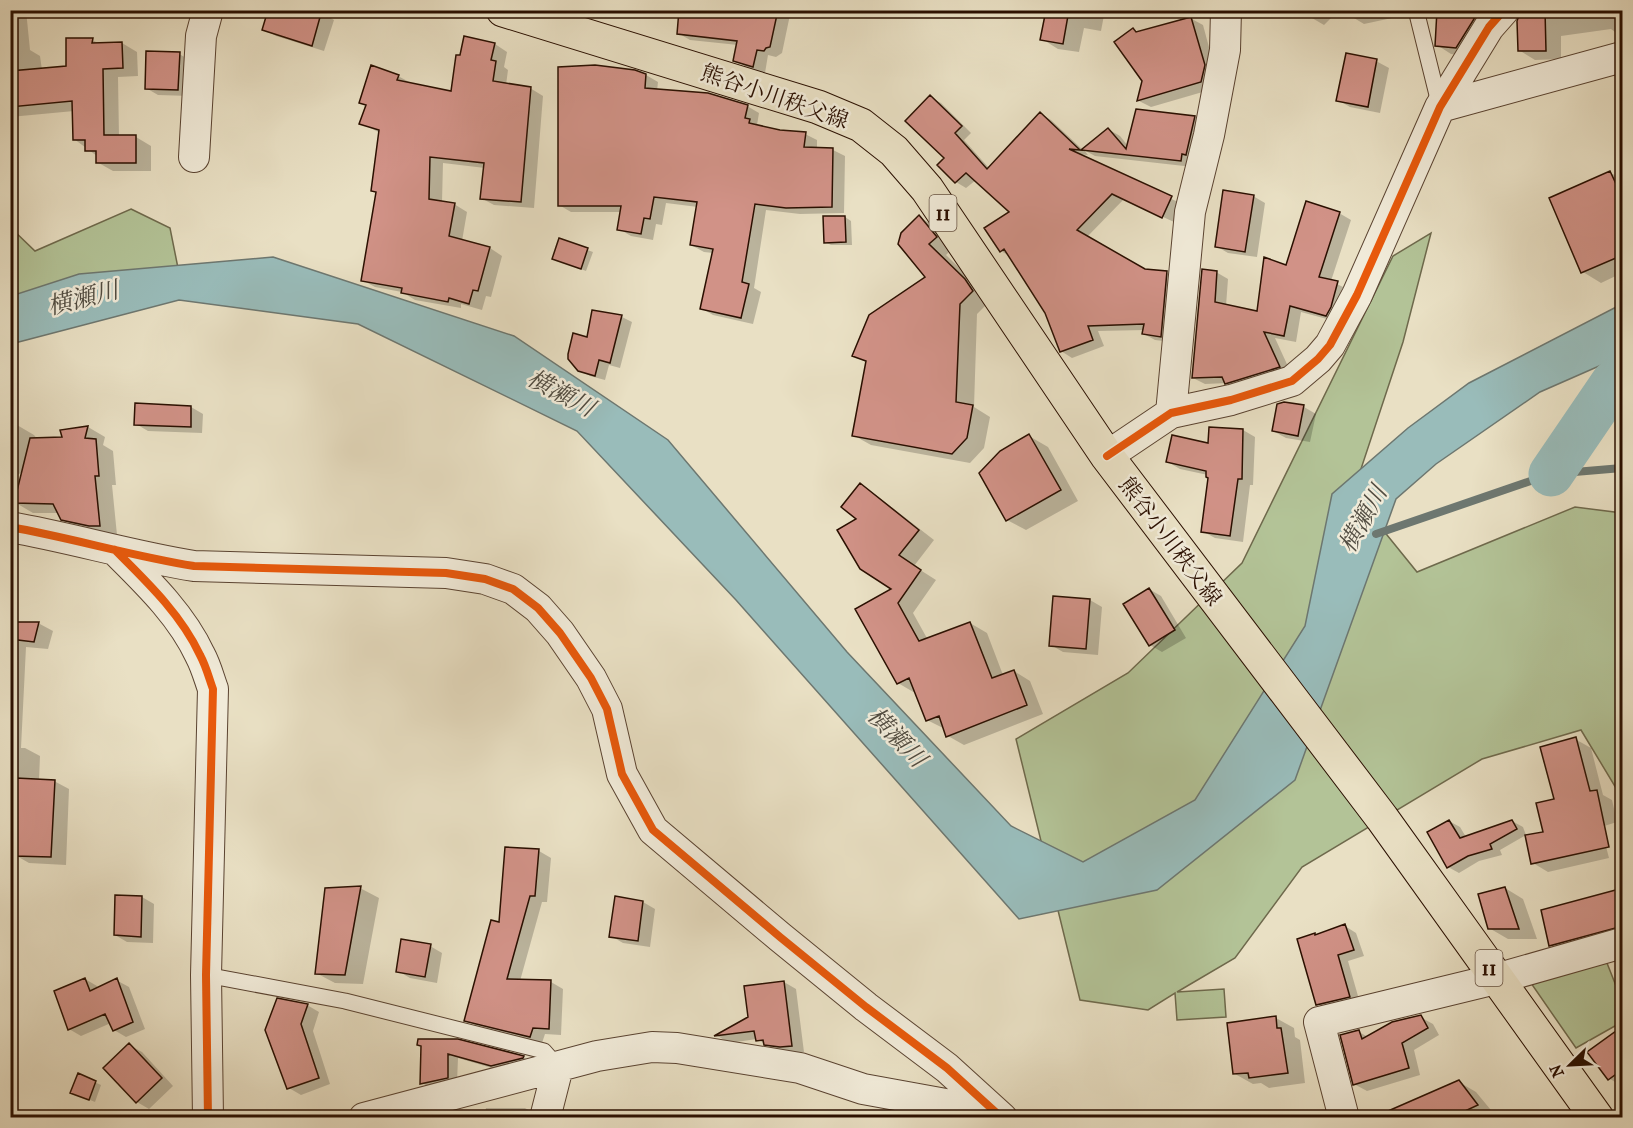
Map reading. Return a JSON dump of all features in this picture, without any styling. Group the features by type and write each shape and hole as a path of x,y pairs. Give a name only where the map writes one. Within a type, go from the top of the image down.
{"main road":[{"name":"熊谷小川秩父線","path":"504,10 819,107 861,125 894,151 927,189 1107,456 1382,818 1597,1118"}],"street":[{"path":"194,157 201,36 208,10"},
{"path":"1171,413 1190,212 1209,135 1225,50 1226,10"},
{"path":"1107,456 1171,413 1231,400 1292,381 1318,359 1330,345 1357,295 1440,107 1489,27 1504,10"},
{"path":"1440,107 1623,57"},
{"path":"10,528 48,534 155,560 194,566 446,573 485,579 513,589 538,608 560,633 591,678 607,709 622,774 653,830 823,972 947,1068 999,1115"},
{"path":"115,550 175,615 200,654 213,689 206,975 208,1118"},
{"path":"1344,1118 1319,1022 1496,980 1623,943"},
{"path":"364,1118 597,1056 652,1047 677,1048 800,1068 863,1089 999,1115"},
{"path":"545,1118 558,1067"}],"lane":[{"path":"1416,10 1440,107"},
{"path":"206,975 345,1001 544,1051 558,1067"}],"green space":[{"path":"131,209 170,228 178,268 11,310 10,227 35,251"},
{"path":"1431,233 1403,342 1353,493 1417,572 1575,507 1622,513 1622,798 1581,730 1482,759 1302,867 1235,958 1177,992 1224,989 1226,1017 1177,1020 1175,993 1148,1010 1080,1000 1016,739 1128,673 1242,563 1393,256"},
{"path":"1603,953 1622,1001 1622,1022 1576,1048 1524,973"}],"water":[{"name":"横瀬川","path":"273,257 514,336 668,440 847,652 1011,826 1083,862 1195,800 1305,626 1332,494 1408,428 1469,383 1622,304 1622,356 1540,392 1436,464 1396,499 1295,780 1157,890 1019,919 736,600 577,431 358,324 179,300 11,344 11,296 79,274"}],"building":[{"path":"268,10 322,10 312,46 262,30"},
{"path":"679,10 778,10 770,47 764,51 757,50 753,67 733,61 737,41 677,34"},
{"path":"1046,10 1069,10 1063,44 1040,40"},
{"path":"1437,10 1475,10 1474,19 1456,48 1435,46"},
{"path":"1521,10 1545,10 1546,51 1518,51 1517,21"},
{"path":"1191,17 1205,65 1201,82 1137,101 1142,81 1114,42 1133,28 1136,32"},
{"path":"464,36 495,43 491,60 496,61 493,81 531,87 521,202 480,199 484,163 430,157 429,199 455,203 449,236 490,247 478,291 473,290 469,304 449,298 448,302 401,293 402,288 361,281 376,192 371,191 379,130 359,124 366,105 359,103 371,65 399,75 397,80 451,91 456,55 460,55"},
{"path":"66,38 93,38 92,43 122,42 123,68 103,69 104,135 136,135 136,163 96,163 96,151 85,151 85,140 73,140 72,101 10,107 10,71 66,66"},
{"path":"146,51 180,52 178,90 145,89"},
{"path":"1346,53 1377,59 1368,107 1336,101"},
{"path":"595,65 635,70 646,74 645,88 708,93 748,105 745,118 750,119 749,123 780,130 806,132 804,147 833,148 832,207 786,208 755,204 742,282 749,284 741,318 700,309 713,249 690,245 697,202 654,197 650,219 644,218 641,234 617,230 621,206 558,206 558,67"},
{"path":"930,95 962,126 955,133 987,169 1040,112 1080,150 1069,149 1172,196 1162,218 1112,194 1077,230 1145,269 1167,271 1161,337 1142,334 1144,324 1088,326 1093,340 1060,352 1045,313 1004,249 1000,252 984,228 1009,212 966,173 955,183 937,165 944,158 905,121"},
{"path":"1136,109 1195,116 1186,155 1182,154 1181,161 1081,150 1108,128 1126,149"},
{"path":"1610,171 1623,199 1623,255 1581,273 1549,198"},
{"path":"1223,190 1254,195 1245,252 1215,247"},
{"path":"1306,201 1340,212 1319,277 1338,281 1331,307 1326,316 1290,306 1284,336 1264,332 1280,367 1225,384 1222,377 1192,378 1202,269 1217,271 1215,302 1257,311 1264,257 1286,265"},
{"path":"919,215 937,237 929,244 965,279 973,291 960,304 956,402 973,405 967,438 952,454 852,436 866,361 852,356 869,315 925,277 898,244 901,233"},
{"path":"823,216 845,216 846,242 824,243"},
{"path":"559,238 588,248 581,269 552,259"},
{"path":"592,310 622,315 610,363 599,360 595,376 578,371 568,359 573,333 587,337"},
{"path":"1284,402 1304,405 1298,436 1272,431 1277,404"},
{"path":"135,403 191,406 191,427 134,425"},
{"path":"88,426 85,438 96,439 99,476 95,476 100,526 61,520 53,504 14,503 30,438 62,437 60,430"},
{"path":"1209,427 1243,429 1242,479 1238,479 1230,536 1201,532 1208,478 1206,471 1166,462 1172,435 1208,443"},
{"path":"1029,434 1061,490 1006,521 979,473 1000,451"},
{"path":"860,483 919,530 899,555 921,570 898,603 919,641 970,622 992,678 1014,670 1027,705 946,737 939,716 926,721 909,678 897,684 855,609 891,589 860,569 837,530 856,519 841,507"},
{"path":"1149,588 1175,630 1149,646 1123,604"},
{"path":"1053,596 1090,599 1086,649 1049,646"},
{"path":"10,622 39,622 34,642 10,639"},
{"path":"1576,737 1590,791 1597,790 1609,847 1531,864 1525,835 1543,832 1536,803 1554,799 1540,747"},
{"path":"16,778 55,780 51,857 13,856"},
{"path":"1449,820 1460,838 1512,820 1517,829 1490,844 1492,849 1468,856 1447,868 1427,832"},
{"path":"505,847 539,849 535,896 530,896 507,979 551,980 549,1029 533,1028 530,1037 464,1021 491,920 499,922"},
{"path":"361,886 345,975 315,974 325,888"},
{"path":"1505,887 1519,929 1488,929 1478,894"},
{"path":"1623,888 1623,926 1549,946 1541,910"},
{"path":"115,895 142,896 141,937 114,935"},
{"path":"615,896 643,901 638,941 609,937"},
{"path":"1345,924 1354,950 1338,955 1350,997 1316,1005 1297,939"},
{"path":"401,939 431,944 425,977 396,972"},
{"path":"85,978 90,991 117,978 133,1022 113,1031 105,1014 68,1030 54,991"},
{"path":"784,981 792,1046 764,1045 763,1040 756,1041 754,1031 714,1036 748,1017 744,986"},
{"path":"277,998 308,1004 301,1024 319,1078 287,1089 265,1030"},
{"path":"1421,1015 1428,1028 1402,1043 1409,1068 1353,1085 1340,1035 1359,1030 1362,1039 1392,1022"},
{"path":"1276,1016 1277,1028 1281,1028 1288,1073 1249,1078 1248,1073 1233,1074 1227,1023"},
{"path":"1623,1026 1623,1069 1608,1080 1587,1052"},
{"path":"418,1039 458,1039 524,1056 491,1066 448,1054 448,1078 420,1084 421,1046 417,1045"},
{"path":"129,1043 162,1078 136,1103 103,1068"},
{"path":"78,1073 96,1081 89,1100 70,1093"},
{"path":"1459,1080 1478,1105 1450,1118 1372,1118"}],"waterway":[{"path":"1551,474 1613,383 1622,375"},
{"name":"横瀬川","path":"1376,534 1551,474 1622,468"}],"cycle path":[{"path":"1107,456 1171,413 1231,400 1292,381 1318,359 1330,345 1357,295 1440,107 1489,27 1504,10"},
{"path":"10,527 194,566 446,573 485,579 513,589 538,608 560,633 591,678 607,709 622,774 653,830 866,1007 947,1068 1002,1118"},
{"path":"115,550 162,599 183,626 202,659 213,689 206,975 208,1118"}]}
